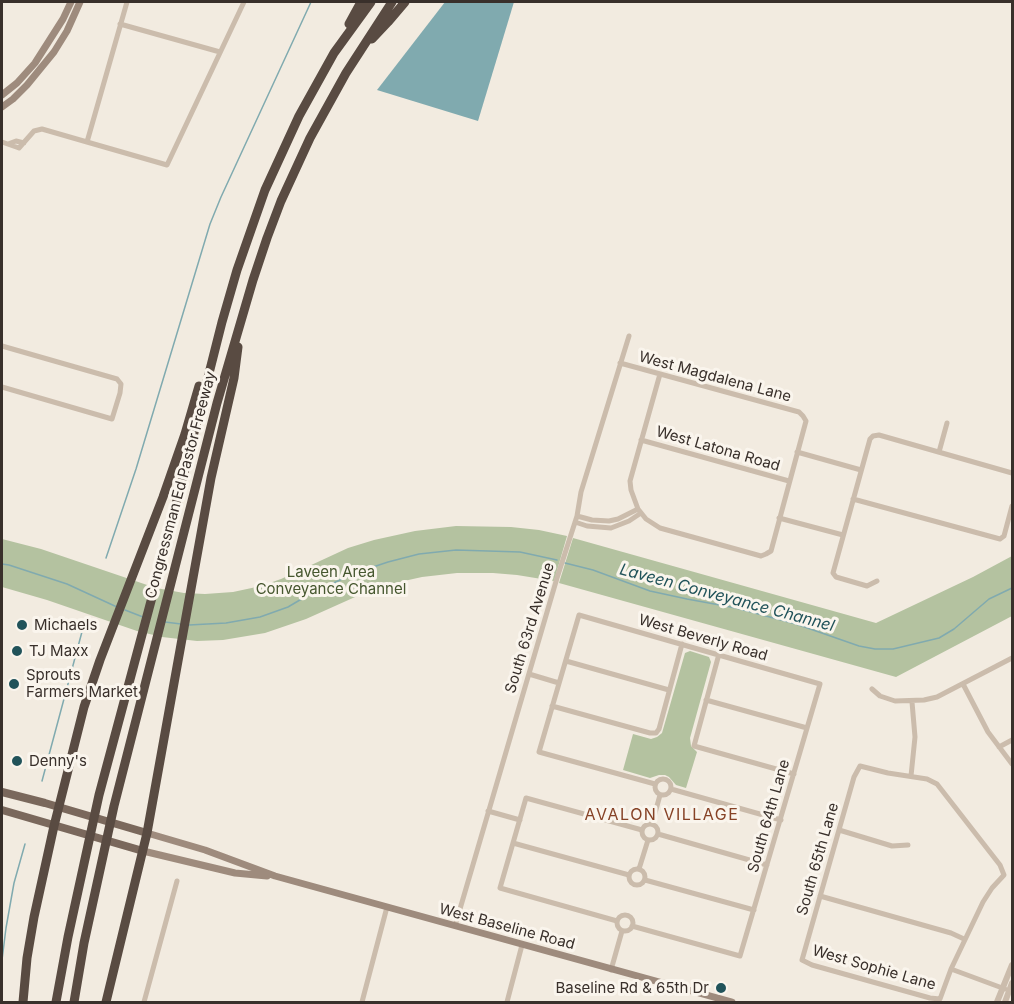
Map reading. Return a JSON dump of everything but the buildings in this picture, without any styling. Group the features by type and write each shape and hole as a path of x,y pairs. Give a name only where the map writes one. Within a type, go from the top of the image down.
{"highway":[{"path":"334,52 361,2"},
{"name":"Congressman Ed Pastor Freeway","path":"56,1002 97,801 222,322 252,223 298,116 334,52 371,2"},
{"name":"Congressman Ed Pastor Freeway","path":"74,1002 84,943 114,806 218,403 267,238 310,138 358,53 392,2"},
{"path":"358,53 405,2"},
{"path":"23,1002 32,928 54,826 84,707 171,475 211,344 222,322"},
{"path":"106,1002 147,833 215,457 234,378 240,325"}],"main road":[{"path":"2,95 17,83 35,63 71,2"},
{"path":"2,107 27,85 54,52 67,31 80,2"},
{"path":"2,792 147,833"},
{"path":"2,810 143,851"},
{"name":"West Baseline Road","path":"147,833 205,850 275,876 732,1002"},
{"name":"West Baseline Road","path":"143,851 235,873 275,876"}],"street":[{"path":"87,142 127,2"},
{"path":"2,142 19,148 34,131 42,129 167,165 244,2"},
{"path":"120,24 220,52"},
{"name":"South 63rd Avenue","path":"455,927 558,573 576,519 581,492 629,336"},
{"path":"2,346 117,379 121,384 112,419 2,387"},
{"name":"West Magdalena Lane","path":"620,363 799,412 806,421 797,452"},
{"path":"660,374 630,481 631,490 640,511 646,519 660,528 761,556 766,555 771,550 797,452 861,470"},
{"path":"939,452 947,423"},
{"path":"877,581 867,586 836,577 833,573 870,439 873,436 879,435 1012,473"},
{"name":"West Latona Road","path":"641,440 789,481"},
{"path":"853,499 1000,539 1004,536 1012,506"},
{"path":"576,519 587,526 611,528 629,522 640,511"},
{"path":"779,518 843,535"},
{"name":"West Beverly Road","path":"566,660 579,615 820,684"},
{"path":"552,706 656,733 682,644"},
{"path":"719,654 694,746 794,774"},
{"path":"872,689 880,696 895,701 924,700 936,697 1012,658"},
{"path":"655,784 539,752 566,660 669,690"},
{"path":"529,674 559,683"},
{"name":"South 64th Lane","path":"632,926 740,956 820,684"},
{"path":"963,684 988,732 1012,764"},
{"path":"706,700 807,728"},
{"path":"912,702 915,737 912,776 927,779 936,784 1000,865 1004,875 983,902 951,969 1009,991"},
{"path":"999,747 1012,740"},
{"name":"South 65th Lane","path":"802,960 854,777 860,766 912,776"},
{"path":"660,795 656,792 655,784 659,779 664,778 670,782 671,789"},
{"path":"671,789 781,819"},
{"path":"660,795 668,793 671,789"},
{"path":"652,824 660,795"},
{"path":"617,921 500,888 526,798 642,830"},
{"path":"488,811 520,820"},
{"path":"642,830 647,824 657,827 658,834 653,840 648,840"},
{"path":"642,830 644,837 648,840"},
{"path":"839,830 892,846 908,845"},
{"path":"658,834 768,865"},
{"path":"639,869 648,840"},
{"path":"513,843 629,875"},
{"path":"629,875 639,869"},
{"path":"639,869 645,875 645,880"},
{"path":"629,875 633,885 639,886 645,880"},
{"path":"645,880 754,910"},
{"path":"144,1002 177,881"},
{"path":"820,896 951,933 964,939"},
{"path":"362,1002 387,908"},
{"path":"621,916 628,916 632,926 627,931 622,931 617,921 621,916"},
{"path":"611,970 622,931"},
{"path":"507,1002 522,945"},
{"name":"West Sophie Lane","path":"802,960 812,965 940,999 951,969"},
{"path":"997,1002 1012,965"},
{"path":"1005,1002 1012,983"}],"green space":[{"name":"Laveen Area Conveyance Channel","path":"456,526 511,527 567,536 554,581 493,573 457,573 422,577 386,585 306,619 265,633 223,640 197,641 162,637 137,631 2,587 2,539 41,549 156,588 205,594 233,592 261,586 348,548 374,540 415,531"},
{"path":"573,538 876,623 1012,556 1012,616 896,677 559,583"},
{"path":"690,651 709,657 711,662 690,738 691,746 697,752 686,788 676,785 665,775 650,778 623,770 633,734 651,739 662,733 685,653"}],"water":[{"path":"445,2 514,2 478,121 377,90"}],"waterway":[{"path":"106,558 136,469 210,224 311,2"},
{"name":"Laveen Conveyance Channel","path":"189,625 226,623 260,617 288,607 355,573 419,554 456,550 520,552 557,560"},
{"name":"Laveen Conveyance Channel","path":"565,563 593,570 650,591 736,608 875,649 893,649 939,638 954,629 989,599 1012,588"},
{"name":"Laveen Conveyance Channel","path":"2,564 67,584 117,607"},
{"name":"Laveen Conveyance Channel","path":"125,610 143,617"},
{"name":"Laveen Conveyance Channel","path":"165,622 181,624"},
{"path":"42,781 83,628"},
{"path":"2,960 14,883 25,844"}],"place":[{"name":"Michaels","path":"22,625"},
{"name":"TJ Maxx","path":"17,651"},
{"name":"Sprouts Farmers Market","path":"14,684"},
{"name":"Denny's","path":"17,761"},
{"name":"Baseline Rd & 65th Dr","path":"721,988"}],"district":[{"name":"AVALON VILLAGE","path":"662,815"}]}
